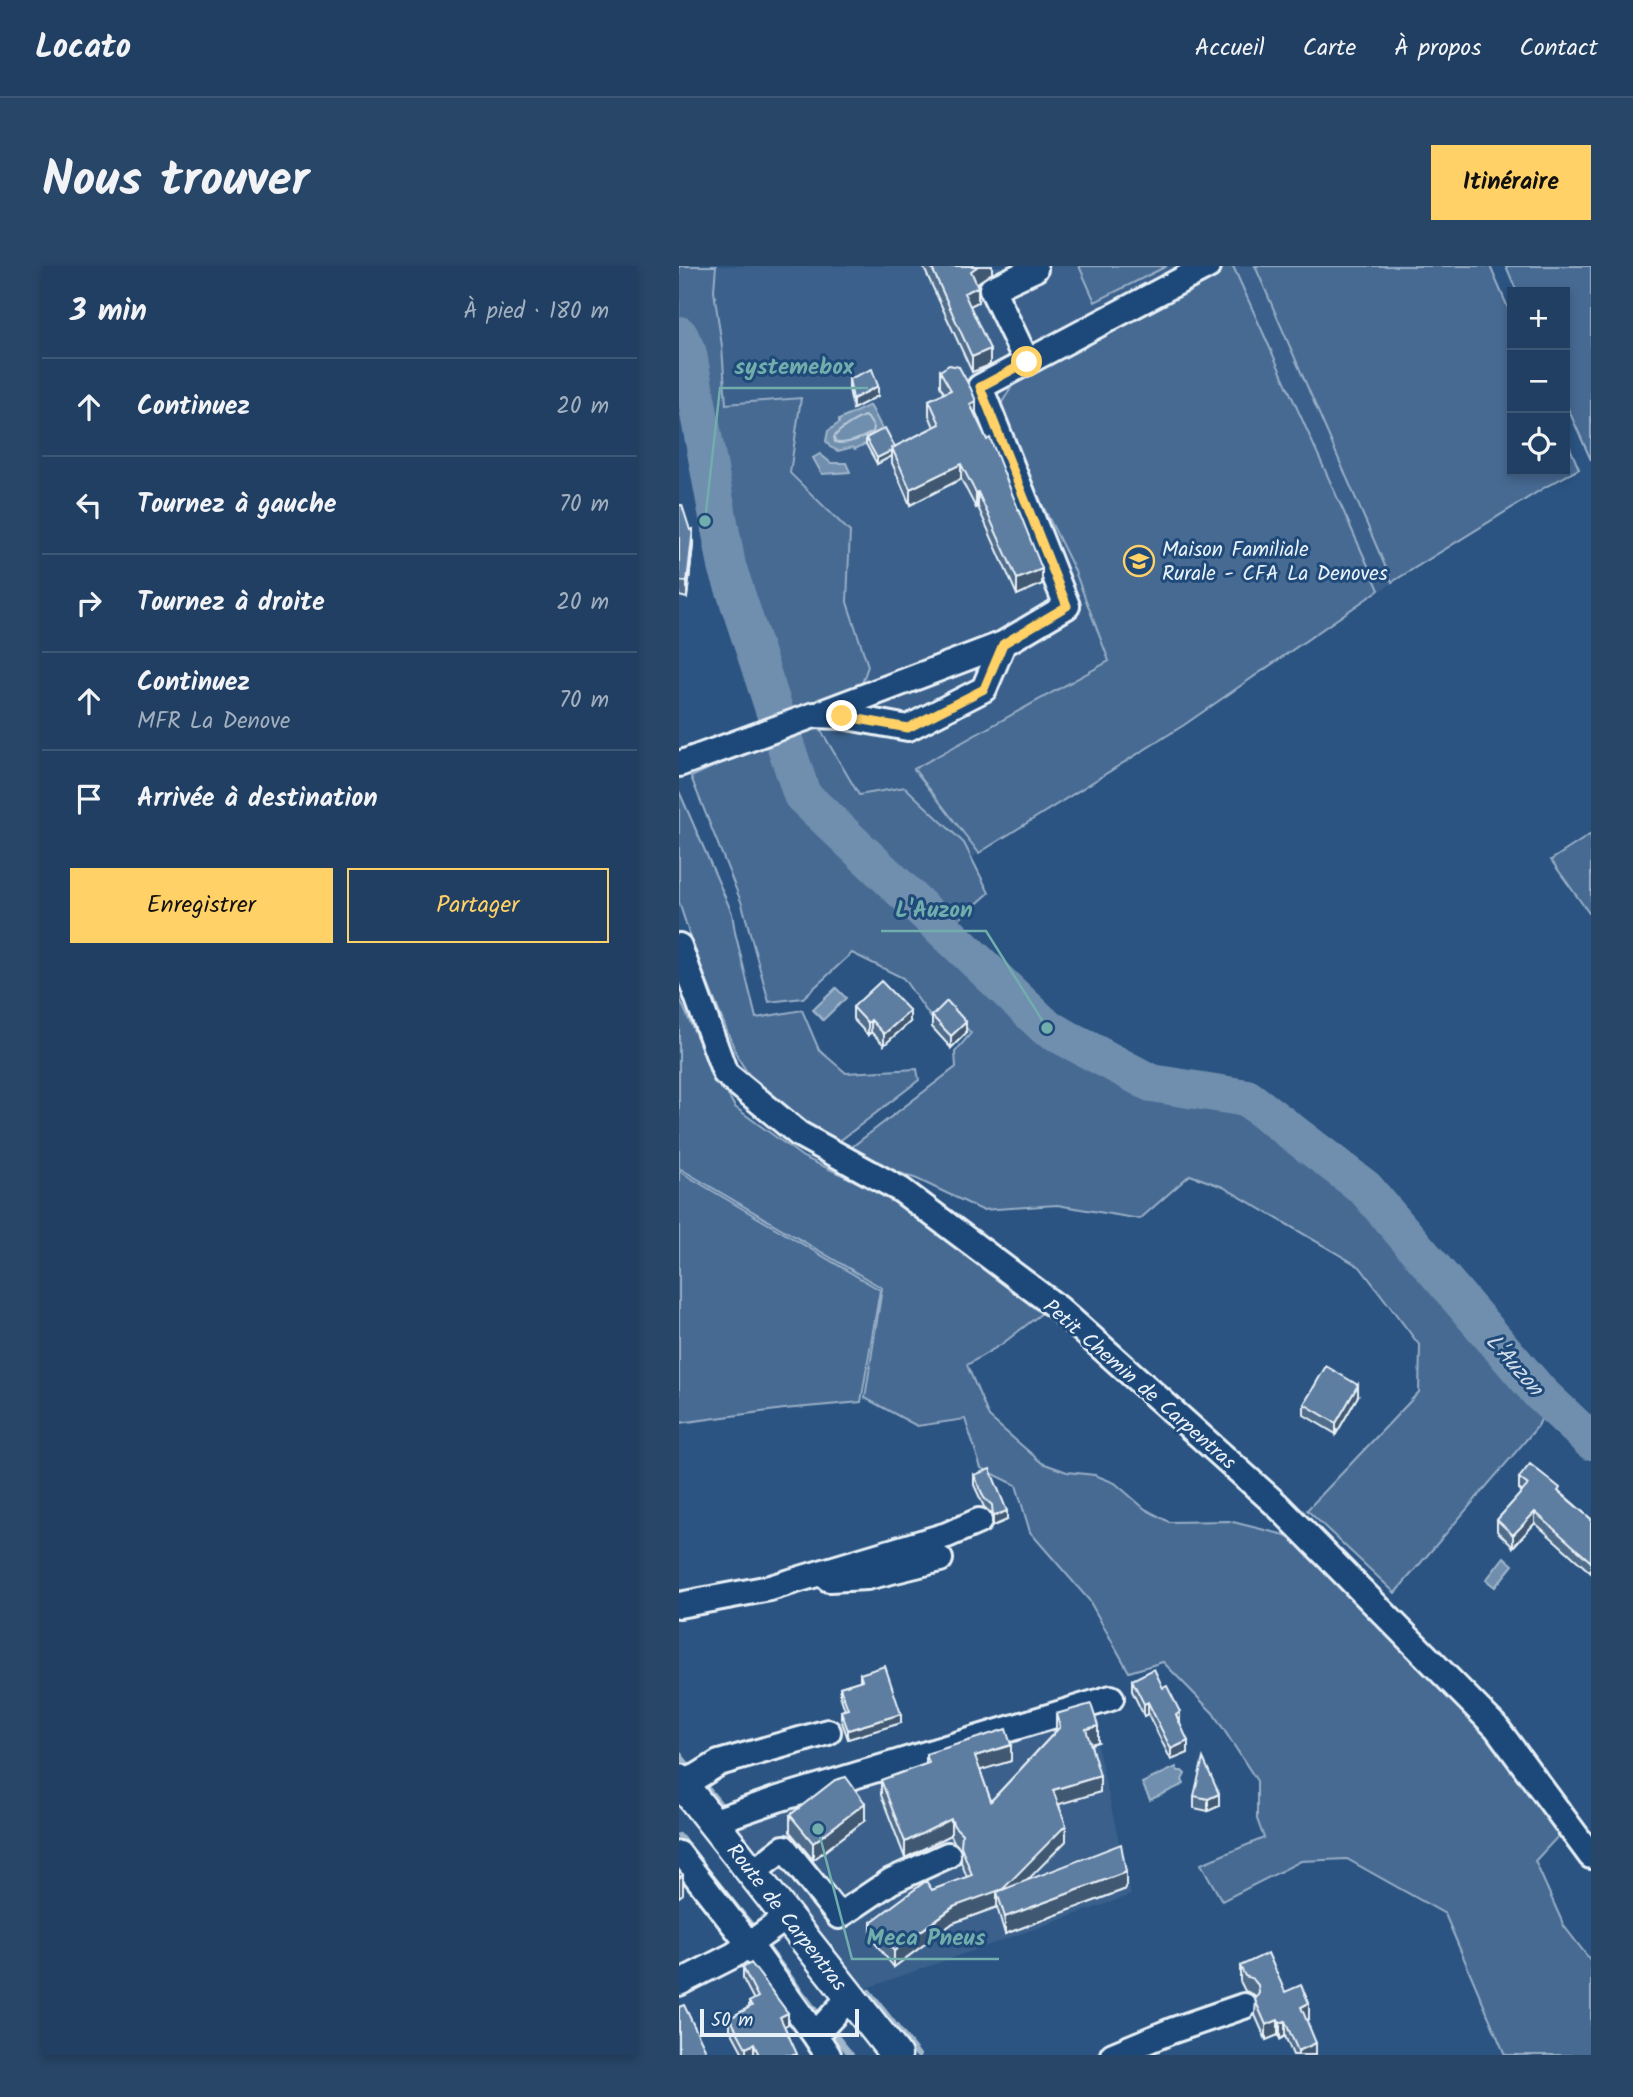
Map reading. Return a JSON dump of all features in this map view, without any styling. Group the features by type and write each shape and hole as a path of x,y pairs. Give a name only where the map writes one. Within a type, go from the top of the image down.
{"main road":[{"name":"Route de Carpentras","path":"680,1781 896,2055"}],"street":[{"path":"1027,362 992,289 1035,268 1034,266"},
{"path":"679,764 1010,640 1067,606 980,387 1208,266"},
{"path":"814,715 842,716 908,728 984,689 1010,640"},
{"name":"Petit Chemin de Carpentras","path":"679,946 725,1073 799,1134 901,1190 1058,1308 1277,1505 1496,1727 1591,1856"},
{"path":"679,1605 770,1588 947,1535 979,1521"},
{"path":"797,1579 867,1577 940,1559"},
{"path":"712,1822 778,1799 1111,1698"},
{"path":"680,1781 698,1776 719,1763 828,1732"},
{"path":"752,1873 784,1848 839,1916 891,1881 948,1854"},
{"path":"679,1854 749,1944 822,2049 850,1997"},
{"path":"679,1983 734,1955 787,1917"},
{"path":"1113,2055 1171,2031 1244,2006"}],"shaded area":[{"path":"679,266 716,266 714,291 722,346 726,404 801,398 790,473 850,532 847,602 868,666 856,701 819,727 859,795 905,787 964,843 989,893 938,938 1039,1036 1147,1093 1240,1107 1259,1125 1356,1198 1547,1407 1538,1426 1395,1593 1307,1510 1419,1392 1420,1346 1360,1267 1223,1187 1190,1175 1140,1219 1057,1205 982,1210 917,1179 844,1153 956,1067 955,1052 971,1033 948,1008 932,1019 903,978 852,953 803,998 769,1002 742,904 691,777 773,739 724,582 688,359 679,348"},
{"name":"Maison Familiale Rurale - CFA La Denoves","path":"717,266 1491,266 1507,304 1507,476 1568,476 1380,591 1184,725 972,858 859,795 819,726 868,666 848,602 851,532 791,471 800,398 726,404 723,346 715,291"},
{"path":"1079,266 1167,266 1095,302"},
{"path":"1221,266 1233,266 1379,590 1184,725 979,853 914,769 1109,661 1074,569 1005,429 1001,404 1021,372"},
{"path":"1255,266 1490,266 1507,305 1507,476 1566,476 1392,582"},
{"path":"1506,266 1591,266 1591,460 1570,413 1570,287 1515,287"},
{"name":"Maison Familiale Rurale - CFA La Denoves","path":"1570,447 1580,470 1570,475"},
{"path":"1570,448 1579,469 1570,474"},
{"path":"679,791 732,913 756,1018 802,1010 819,1050 846,1073 917,1069 919,1080 833,1146 760,1092 738,1058 696,955 679,902"},
{"path":"1591,834 1591,916 1551,860"},
{"path":"679,997 702,1049 735,1107 803,1157 868,1187 945,1231 989,1265 1042,1313 1002,1344 967,1365 989,1417 1042,1463 1067,1472 1095,1475 1115,1483 1145,1509 1169,1522 1229,1521 1285,1535 1346,1581 1481,1723 1563,1831 1535,1861 1564,1926 1591,1961 1591,2055 1505,2055 1445,1914 1347,1859 1301,1861 1222,1901 1201,1864 1264,1838 1257,1819 1257,1781 1213,1713 1163,1662 1129,1672 1089,1600 1030,1532 1016,1485 981,1468 965,1419 917,1426 865,1398 882,1288 679,1168"},
{"path":"679,1171 880,1290 861,1402 679,1423"},
{"path":"1086,1695 1131,1895 864,1989 721,1810"}],"water":[{"path":"870,405 885,434 855,449 853,447 838,451 830,447 826,441 828,431 839,423 839,420"},
{"path":"820,454 831,463 846,463 850,472 822,474 813,458"},
{"path":"836,988 846,998 823,1020 813,1010"},
{"path":"1504,1557 1513,1565 1495,1587 1486,1580"},
{"path":"1176,1767 1185,1774 1182,1780 1184,1784 1150,1800 1142,1783"}],"building":[{"path":"931,266 978,266 971,271 978,287 964,293 990,349 972,357"},
{"path":"949,365 959,367 971,389 976,401 970,404 987,440 990,438 1042,569 1017,579 978,492 976,493 961,464 910,489 892,448 940,424 929,400 951,390 940,371"},
{"path":"872,369 878,386 853,399 849,379"},
{"path":"885,428 895,447 877,458 866,438"},
{"path":"679,505 682,505 690,530 693,529 687,582 679,581"},
{"path":"881,981 910,1011 884,1034 871,1020 868,1023 853,1007"},
{"path":"947,1001 966,1022 951,1036 932,1016"},
{"path":"1326,1366 1358,1385 1336,1423 1304,1404"},
{"path":"1530,1464 1560,1488 1558,1491 1591,1519 1591,1562 1535,1512 1513,1535 1497,1520 1528,1485 1519,1478"},
{"path":"990,1469 1007,1511 993,1516 992,1505 984,1498 974,1475"},
{"path":"885,1666 901,1714 848,1730 841,1711 848,1709 840,1687 862,1680 860,1674"},
{"path":"1154,1669 1163,1688 1167,1686 1180,1712 1176,1715 1188,1741 1171,1749 1148,1702 1144,1704 1132,1680"},
{"path":"1091,1704 1098,1726 1086,1729 1100,1776 1053,1790 1066,1825 1003,1889 953,1907 894,1951 871,1922 926,1881 932,1890 972,1875 961,1846 962,1834 951,1819 905,1842 881,1780 929,1763 926,1754 1006,1729 1011,1745 975,1756 991,1801 1060,1727 1056,1714"},
{"path":"1203,1758 1219,1794 1208,1799 1194,1796"},
{"path":"846,1777 865,1803 813,1843 790,1815 835,1780"},
{"path":"1121,1844 1126,1872 1005,1917 997,1892"},
{"path":"1268,1953 1285,1992 1301,1985 1309,2003 1301,2007 1316,2043 1298,2051 1285,2021 1280,2023 1278,2020 1266,2025 1255,2000 1259,1993 1258,1985 1245,1976 1240,1966"},
{"path":"751,1963 788,2013 780,2017 797,2054 795,2055 759,2055 754,2044 746,2048 730,2018 752,2006 749,2002 758,1997 743,1968"},
{"path":"684,2005 708,2055 679,2055 679,2007"}],"waterway":[{"name":"L'Auzon","path":"679,335 688,354 727,566 802,795 1047,1028 1151,1083 1247,1098 1365,1188 1540,1393 1591,1441"},
{"path":"679,1754 693,1772"},
{"path":"700,1780 719,1803"},
{"path":"679,1836 690,1849"},
{"path":"712,1877 756,1931"},
{"path":"764,1943 821,2018"},
{"path":"869,1992 918,2055"},
{"path":"830,2029 851,2055"}],"place":[{"name":"systemebox","path":"705,521"},
{"name":"Maison Familiale Rurale - CFA La Denoves","path":"1139,561"},
{"name":"L'Auzon","path":"1047,1028"},
{"name":"Meca Pneus","path":"818,1829"}],"route":[{"path":"842,716 908,728 984,689 1003,644 1067,606 980,387 1027,362"}]}
